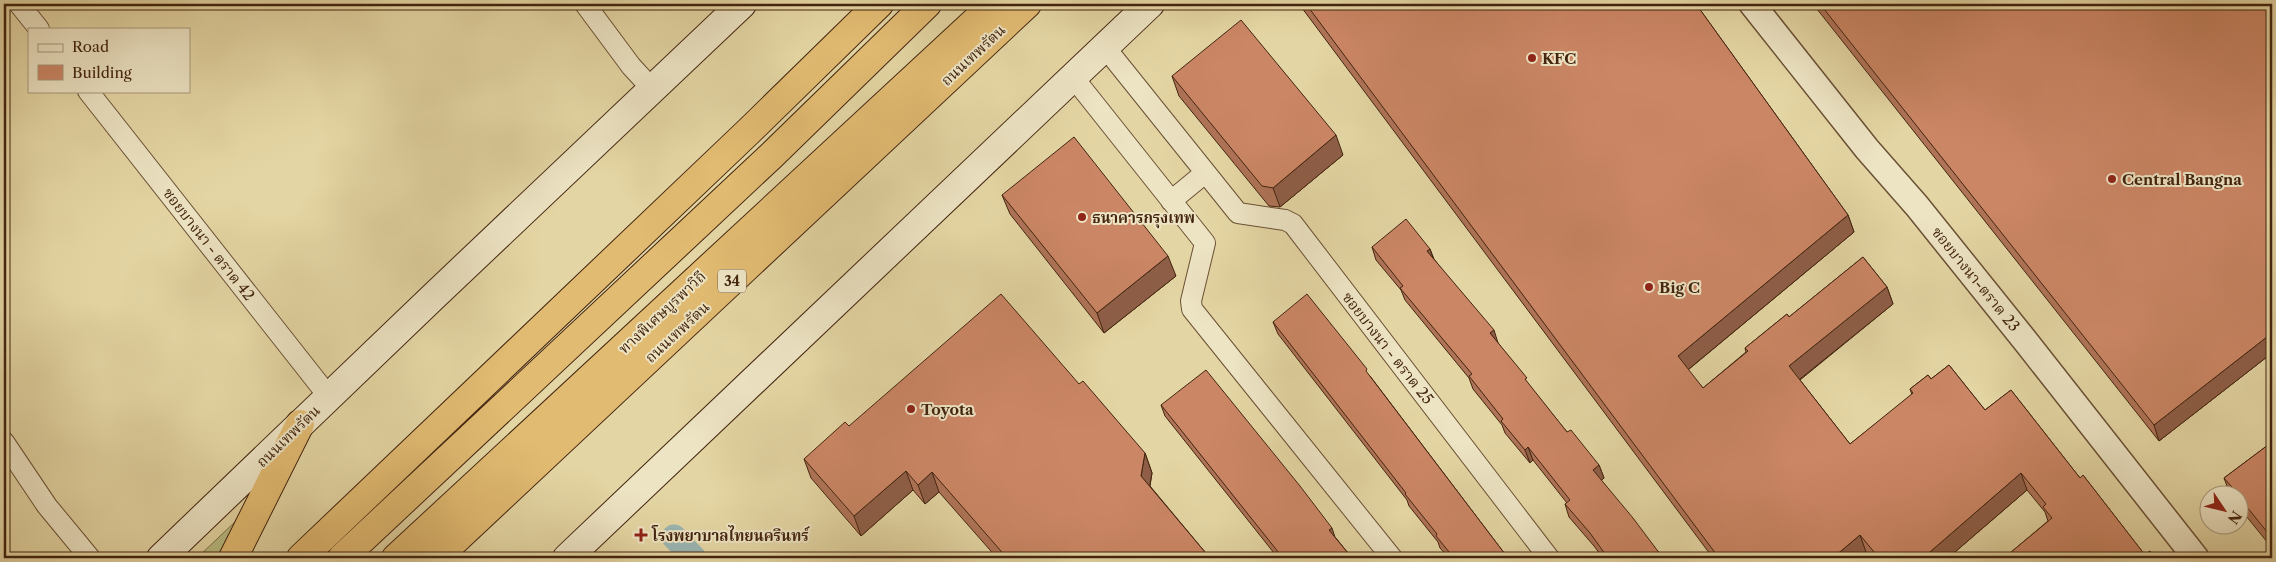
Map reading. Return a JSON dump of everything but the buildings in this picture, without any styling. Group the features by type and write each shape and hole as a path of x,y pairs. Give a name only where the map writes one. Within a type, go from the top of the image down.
{"highway":[{"path":"302,558 880,4"},
{"path":"302,558 886,4"},
{"path":"342,558 771,156 927,4"},
{"name":"ทางพิเศษบูรพาวิถี","path":"396,558 933,63 994,4"},
{"path":"933,63 1009,4"},
{"name":"ถนนเทพรัตน","path":"436,558 1028,4"},
{"path":"233,558 300,424"}],"main road":[{"name":"ถนนเทพรัตน","path":"161,558 742,4"},
{"path":"567,558 1150,4"}],"street":[{"path":"19,4 38,28"},
{"path":"585,4 631,66 652,90"},
{"name":"ซอยบางนา-ตราด 23","path":"1752,4 1867,149 1917,206 2027,343 2196,558"},
{"name":"ซอยบางนา - ตราด 25","path":"1104,46 1238,213 1285,220 1293,224 1549,558"},
{"path":"1073,77 1204,243 1191,301 1192,309 1392,558"},
{"name":"ซอยบางนา - ตราด 42","path":"89,92 329,396"},
{"path":"1170,201 1205,173"},
{"path":"4,442 47,506 90,558"}],"green space":[{"path":"238,519 218,558 197,558"}],"waterway":[{"path":"674,537 694,558"}],"place":[{"name":"KFC","path":"1532,58"},
{"name":"Central Bangna","path":"2112,179"},
{"name":"ธนาคารกรุงเทพ","path":"1082,217"},
{"name":"Big C","path":"1649,287"},
{"name":"Toyota","path":"911,409"},
{"name":"โรงพยาบาลไทยนครินทร์","path":"641,535"}]}
